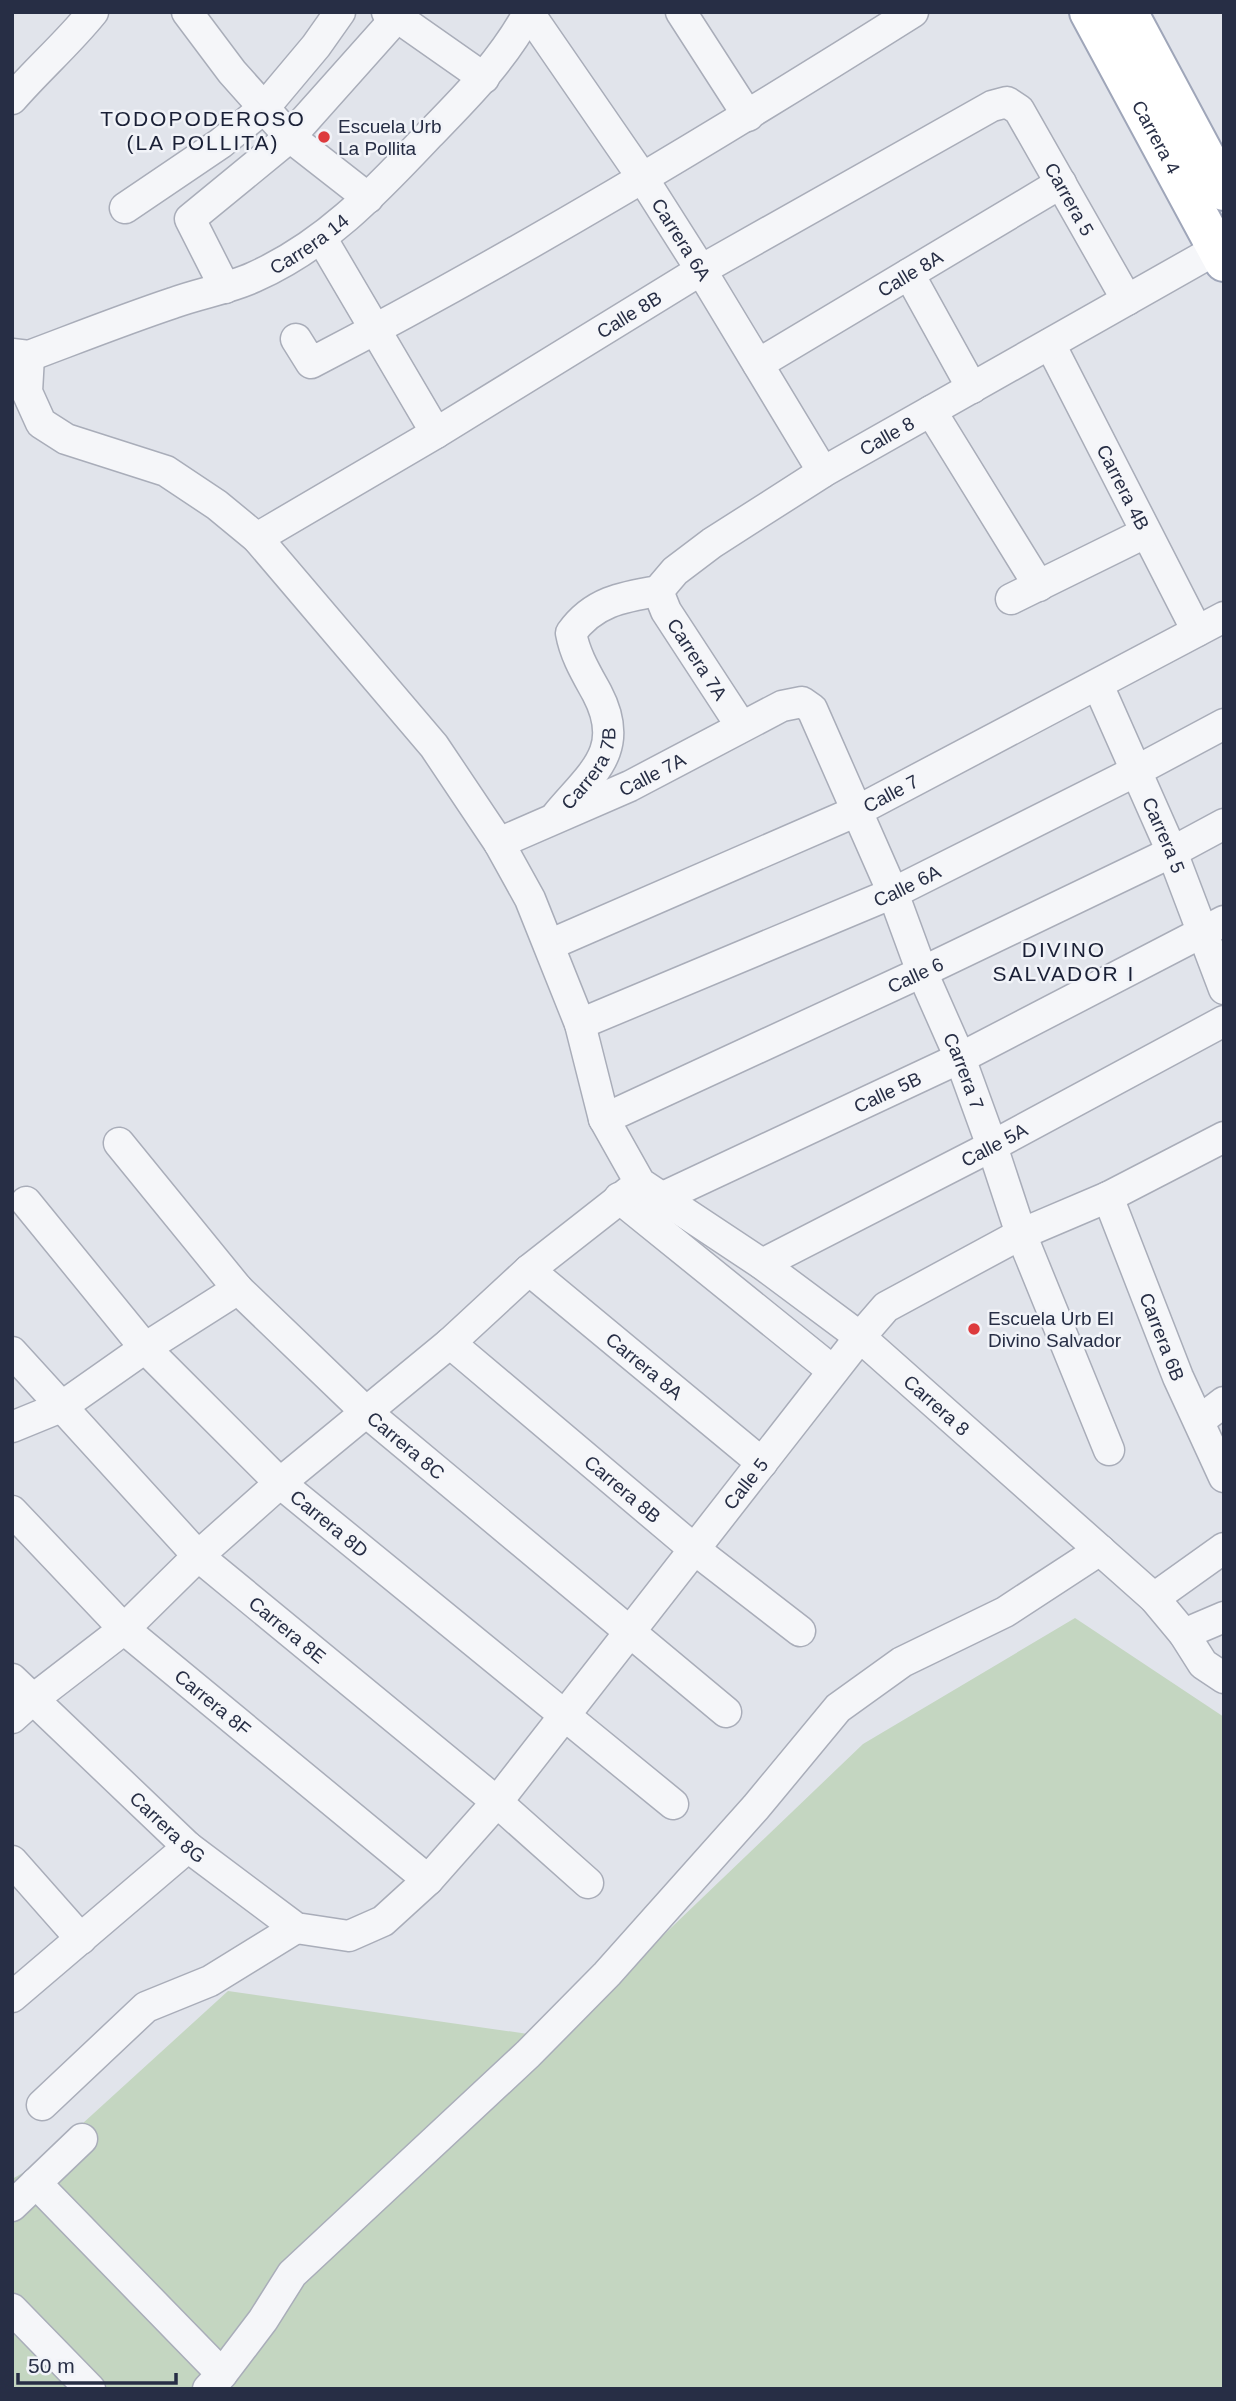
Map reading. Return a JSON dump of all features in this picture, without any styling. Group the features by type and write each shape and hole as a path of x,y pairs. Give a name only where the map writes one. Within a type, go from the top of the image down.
{"main road":[{"name":"Carrera 4","path":"1089,12 1220,255"},
{"name":"Carrera 4","path":"1138,18 1224,191"}],"street":[{"path":"12,99 93,12"},
{"path":"187,12 232,72 290,137 368,198"},
{"path":"125,208 221,143 264,108 316,46 340,12"},
{"name":"Carrera 14","path":"21,355 255,277 322,239 368,198 484,78 509,48 529,12"},
{"name":"Carrera 6A","path":"529,12 642,177 823,472"},
{"path":"296,338 311,363 376,329 748,116 913,12"},
{"path":"225,288 190,219 290,137 394,14 484,78"},
{"path":"686,14 748,116"},
{"name":"Carrera 5","path":"1007,102 1019,110 1127,300"},
{"name":"Calle 8B","path":"257,538 436,433 701,270 992,106 1007,102"},
{"name":"Calle 8A","path":"758,364 1061,183"},
{"path":"322,239 436,433"},
{"name":"Calle 8","path":"658,591 676,571 712,543 823,472 1127,300 1220,255"},
{"path":"909,274 972,388"},
{"name":"Carrera 4B","path":"1050,344 1197,631"},
{"path":"21,355 27,392 41,423 66,439 166,471 216,505 257,538 434,746 499,844 530,899 580,1024 604,1119 640,1193 833,1371"},
{"path":"931,411 1039,586"},
{"path":"1011,599 1145,533"},
{"name":"Carrera 7B","path":"552,820 602,761 610,734 602,703 574,650 571,633 583,617 620,597 658,591"},
{"name":"Carrera 7A","path":"658,591 666,611 741,726"},
{"name":"Calle 7","path":"549,945 857,811 1224,617"},
{"name":"Carrera 5","path":"1098,685 1172,852 1212,927 1224,989"},
{"name":"Calle 7A","path":"499,844 630,786 782,706 802,702"},
{"name":"Carrera 7","path":"802,702 812,709 893,893 922,972 960,1058 1021,1234 1109,1450"},
{"name":"Calle 6A","path":"580,1024 893,893 1224,724"},
{"name":"Calle 6","path":"604,1119 922,972 1172,852 1224,824"},
{"name":"Calle 5B","path":"19,1699 124,1629 198,1556 280,1483 450,1343 529,1270 640,1193 960,1058 1212,927"},
{"name":"Calle 5A","path":"762,1264 992,1146 1224,1021"},
{"name":"Calle 5","path":"349,1936 383,1921 428,1880 498,1802 833,1371 886,1307 1021,1234 1108,1196 1224,1137"},
{"name":"Carrera 8C","path":"119,1143 238,1289 365,1411 726,1712"},
{"name":"Carrera 8","path":"640,1193 762,1264 860,1337 1154,1598 1213,1671"},
{"name":"Carrera 6B","path":"1108,1196 1178,1377 1224,1477"},
{"name":"Carrera 8D","path":"26,1202 145,1348 280,1483 673,1804"},
{"name":"Carrera 8A","path":"529,1270 762,1463"},
{"path":"12,1427 61,1408 145,1348 238,1289"},
{"name":"Carrera 8B","path":"450,1343 695,1549 800,1631"},
{"name":"Carrera 8E","path":"12,1352 198,1556 498,1802 588,1883"},
{"path":"1199,1422 1224,1402"},
{"name":"Carrera 8F","path":"12,1511 124,1629 428,1880"},
{"path":"1154,1598 1224,1548"},
{"path":"36,2183 215,2382 263,2320 292,2274 528,2053 607,1974 756,1807 838,1708 902,1662 1005,1612 1100,1550"},
{"path":"1184,1634 1224,1617"},
{"name":"Carrera 8G","path":"19,1699 188,1847 296,1928 349,1936"},
{"path":"12,1997 188,1847"},
{"path":"12,1861 81,1939"},
{"path":"42,2105 146,2007 210,1981 296,1928"},
{"path":"12,2206 82,2139"},
{"path":"12,2309 90,2389"}],"green space":[{"path":"1075,1618 1224,1717 1224,2389 12,2389 12,2179 37,2165 228,1991 556,2038 863,1744"}],"place":[{"name":"Escuela Urb La Pollita","path":"324,137"},
{"name":"Escuela Urb El Divino Salvador","path":"974,1329"}],"district":[{"name":"TODOPODEROSO (LA POLLITA)","path":"203,130"},
{"name":"DIVINO SALVADOR I","path":"1064,961"}]}
